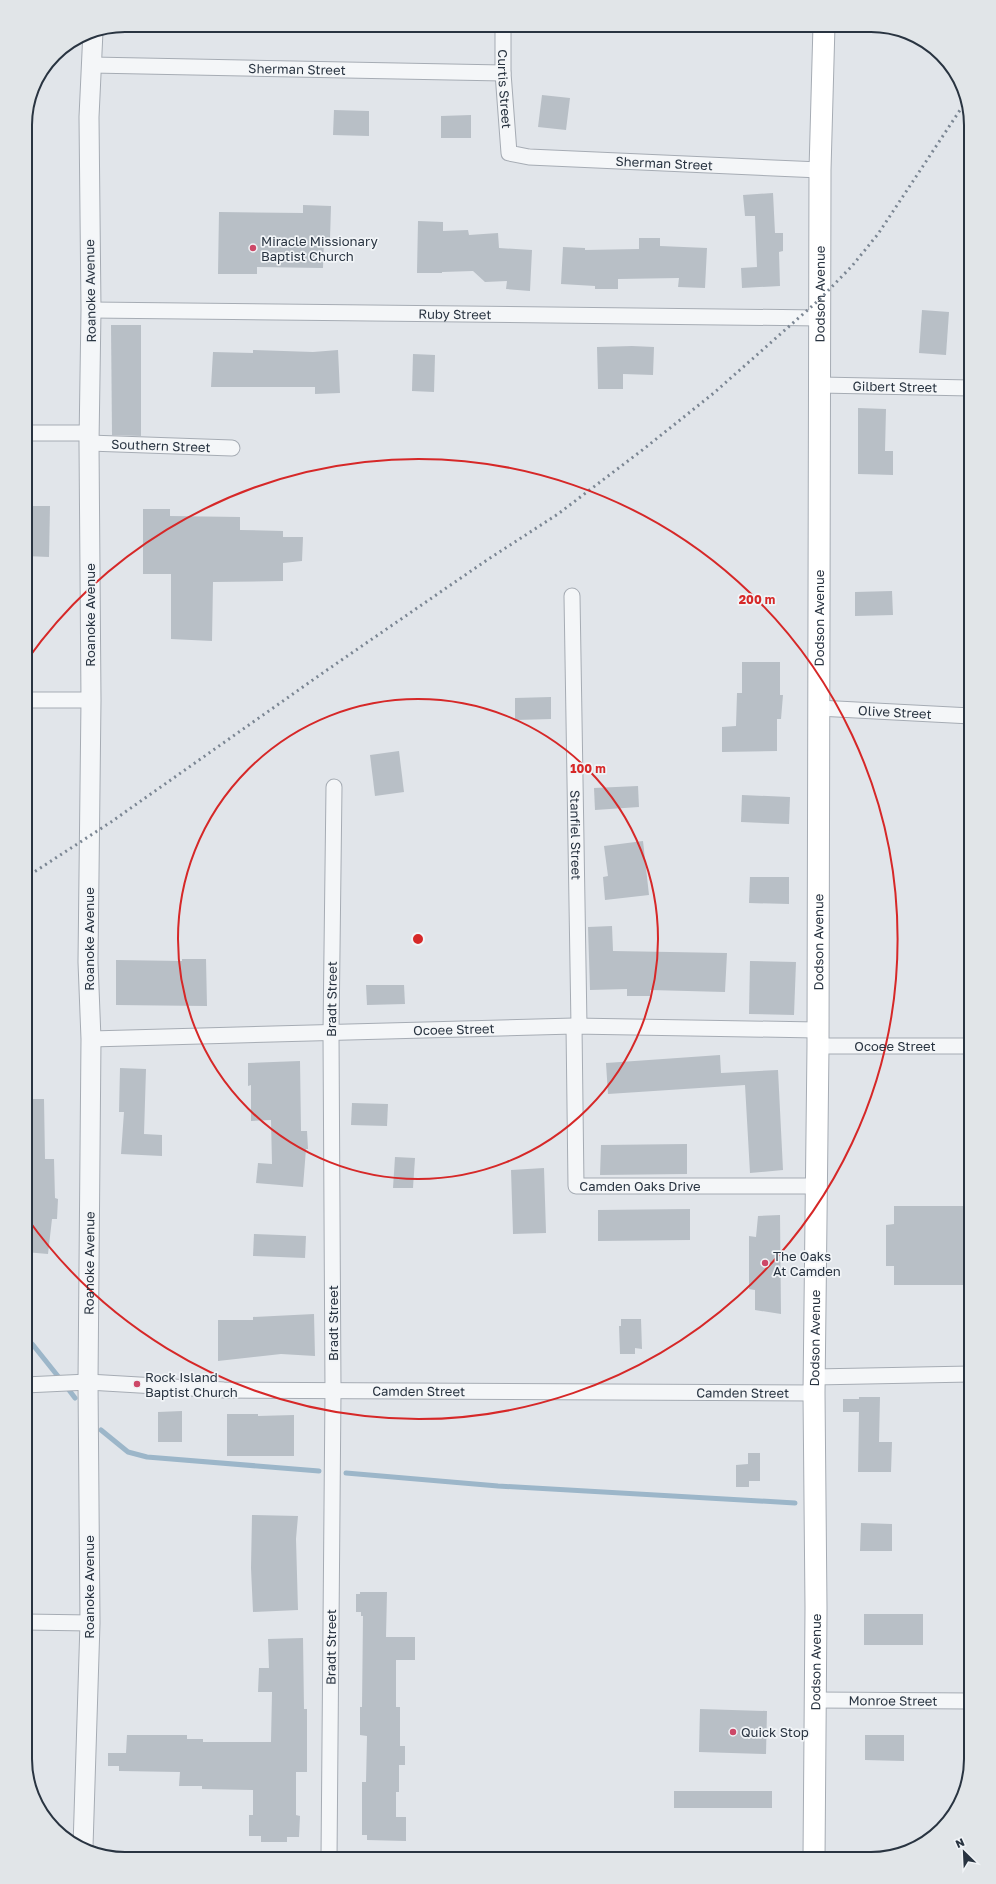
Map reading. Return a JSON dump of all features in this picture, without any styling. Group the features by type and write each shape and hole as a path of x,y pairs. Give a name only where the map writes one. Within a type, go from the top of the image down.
{"main road":[{"name":"Dodson Avenue","path":"814,1852 816,1700 814,1385 818,1038 820,170 824,32"}],"street":[{"name":"Curtis Street","path":"502,32 503,74 509,153"},
{"name":"Roanoke Avenue","path":"83,1842 90,1623 88,1382 91,1039 88,962 91,700 91,310 89,274 89,117 93,38"},
{"name":"Sherman Street","path":"92,66 503,74"},
{"name":"Sherman Street","path":"509,153 529,157 820,170"},
{"name":"Ruby Street","path":"91,310 820,318"},
{"name":"Gilbert Street","path":"820,385 964,388"},
{"name":"Southern Street","path":"32,434 232,448"},
{"name":"Stanfiel Street","path":"572,596 577,1026"},
{"path":"32,700 91,700"},
{"name":"Olive Street","path":"818,708 964,716"},
{"name":"Bradt Street","path":"329,1852 333,1391 331,1033 334,787"},
{"name":"Ocoee Street","path":"91,1039 577,1026 964,1046"},
{"name":"Camden Oaks Drive","path":"577,1026 576,1186 816,1186"},
{"name":"Camden Street","path":"32,1385 88,1382 224,1390 333,1391 814,1385 964,1374"},
{"path":"32,1622 90,1623"},
{"name":"Monroe Street","path":"816,1700 964,1701"}],"building":[{"path":"542,95 570,98 566,130 538,127"},
{"path":"334,110 369,111 369,136 333,135"},
{"path":"471,115 471,138 441,138 441,116"},
{"path":"773,193 775,233 783,233 783,251 779,252 780,286 742,288 741,268 757,267 755,216 745,216 743,195"},
{"path":"303,205 331,206 330,239 324,239 323,268 257,267 257,274 218,274 219,212 303,213"},
{"path":"418,221 443,222 443,231 468,230 469,235 498,233 499,248 532,250 530,291 506,289 507,281 485,282 473,271 417,273"},
{"path":"639,238 660,238 660,246 707,248 705,288 678,287 679,278 618,279 618,289 595,289 595,286 561,284 563,247 585,248 585,250 639,249"},
{"path":"922,310 949,312 946,355 919,353"},
{"path":"111,325 141,325 141,436 112,435"},
{"path":"597,347 654,347 653,375 623,374 623,389 598,389"},
{"path":"253,350 313,352 338,350 340,393 315,394 315,387 211,387 213,352 253,353"},
{"path":"413,354 435,355 434,392 412,391"},
{"path":"858,408 886,409 885,451 893,451 893,475 858,474"},
{"path":"32,506 50,506 49,557 32,556"},
{"path":"143,509 170,509 170,516 240,517 240,530 283,531 283,537 303,537 302,561 283,563 283,581 213,582 212,641 171,639 171,574 143,574"},
{"path":"892,591 893,615 855,616 855,592"},
{"path":"742,662 780,662 780,695 783,695 781,719 777,719 777,751 722,752 722,727 736,726 737,693 742,693"},
{"path":"551,697 551,719 515,720 515,698"},
{"path":"399,751 404,792 375,796 370,755"},
{"path":"638,786 639,807 595,810 594,788"},
{"path":"742,795 790,797 789,824 741,822"},
{"path":"643,841 649,895 605,900 603,877 608,876 604,846"},
{"path":"750,877 789,877 789,904 749,903"},
{"path":"612,926 613,951 727,953 725,992 650,990 650,996 627,996 627,989 590,990 588,927"},
{"path":"182,959 206,959 207,1006 116,1005 116,960 182,961"},
{"path":"750,961 796,962 794,1015 749,1014"},
{"path":"366,985 404,985 405,1004 367,1005"},
{"path":"720,1055 721,1073 778,1070 783,1170 750,1173 745,1085 608,1094 606,1063"},
{"path":"300,1061 301,1131 307,1131 308,1149 306,1149 303,1187 256,1183 258,1163 272,1164 271,1120 251,1121 251,1085 248,1086 248,1063"},
{"path":"120,1068 146,1069 144,1134 162,1135 162,1156 121,1154 124,1112 119,1112"},
{"path":"32,1099 44,1099 45,1159 54,1159 55,1198 58,1199 57,1219 52,1219 48,1254 32,1253"},
{"path":"352,1103 388,1104 387,1126 351,1125"},
{"path":"687,1144 687,1174 600,1175 601,1145"},
{"path":"395,1157 415,1158 413,1188 393,1188"},
{"path":"544,1168 546,1233 513,1234 511,1170"},
{"path":"894,1206 964,1206 964,1285 894,1285 894,1266 886,1266 886,1225 894,1224"},
{"path":"690,1209 690,1240 598,1241 598,1210"},
{"name":"The Oaks At Camden","path":"780,1215 781,1314 755,1310 755,1290 749,1289 749,1236 756,1237 758,1216"},
{"path":"254,1234 306,1236 305,1258 253,1256"},
{"path":"314,1314 315,1356 281,1354 218,1361 218,1320 253,1320 253,1317"},
{"path":"621,1319 641,1319 642,1349 635,1348 635,1354 620,1354 619,1326 621,1326"},
{"path":"859,1397 880,1397 879,1442 892,1442 891,1472 858,1472 859,1412 843,1412 843,1399 859,1399"},
{"path":"182,1411 182,1442 158,1442 158,1412"},
{"path":"227,1414 258,1414 258,1416 294,1415 294,1456 227,1456"},
{"path":"748,1453 760,1453 760,1481 749,1481 749,1487 736,1487 736,1465 748,1464"},
{"path":"252,1515 298,1516 296,1539 298,1610 253,1612 251,1568"},
{"path":"861,1523 892,1524 892,1551 860,1551"},
{"path":"360,1592 387,1592 386,1637 415,1637 415,1660 396,1660 396,1707 400,1707 400,1746 405,1746 405,1765 399,1765 399,1792 396,1792 396,1817 406,1817 406,1841 367,1840 367,1835 362,1835 362,1782 366,1782 367,1736 360,1735 360,1707 362,1707 363,1616 361,1616 361,1612 356,1612 356,1594 360,1594"},
{"path":"864,1614 923,1614 923,1645 864,1645"},
{"path":"303,1638 304,1709 307,1709 307,1772 296,1772 296,1815 300,1816 299,1837 287,1837 287,1842 261,1842 261,1836 249,1836 249,1815 253,1815 253,1790 202,1789 202,1786 179,1786 180,1772 119,1771 119,1766 108,1766 108,1753 126,1753 127,1735 187,1735 187,1739 203,1739 203,1742 271,1742 272,1692 258,1692 259,1668 269,1668 268,1639"},
{"name":"Quick Stop","path":"700,1709 767,1711 766,1754 699,1752"},
{"path":"865,1735 904,1735 904,1761 865,1760"},
{"path":"674,1791 772,1791 772,1808 674,1808"}],"waterway":[{"path":"32,1344 61,1380"},
{"path":"66,1386 75,1398"},
{"path":"101,1430 128,1452 147,1457 319,1471"},
{"path":"346,1473 498,1486 795,1503"}],"railway":[{"path":"32,873 111,822 327,670 487,560 558,514 645,448 715,392 820,299 852,266 878,234 962,107"}],"place":[{"name":"Miracle Missionary Baptist Church","path":"253,248"},
{"name":"The Oaks At Camden","path":"765,1263"},
{"name":"Rock Island Baptist Church","path":"137,1384"},
{"name":"Quick Stop","path":"733,1732"}]}
